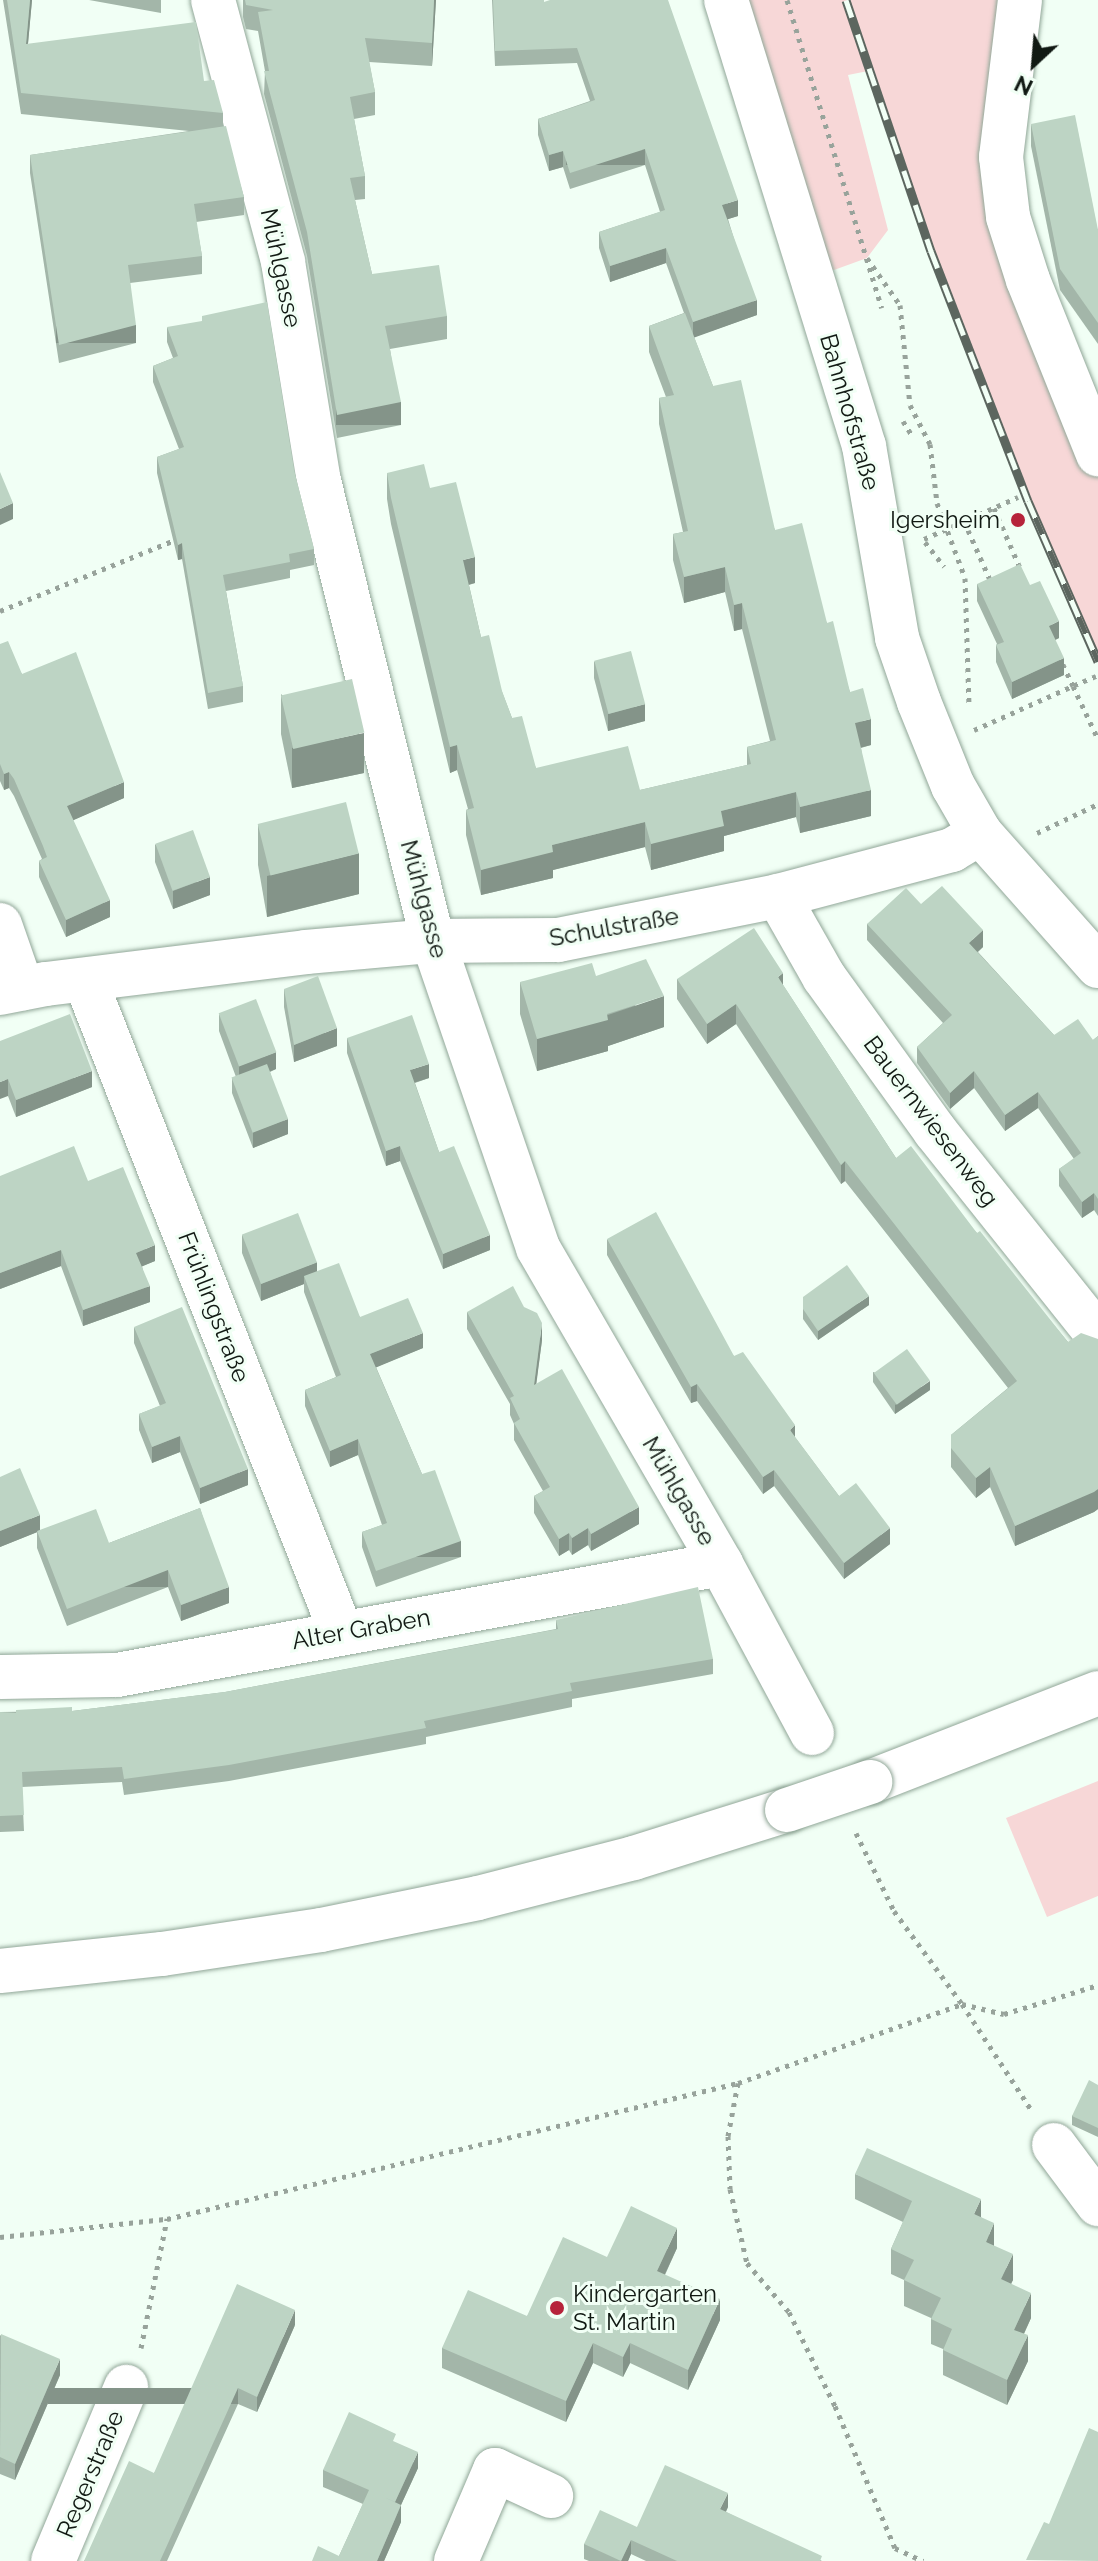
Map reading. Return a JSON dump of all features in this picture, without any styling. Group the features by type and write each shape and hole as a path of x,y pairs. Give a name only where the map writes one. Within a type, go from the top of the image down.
{"street":[{"name":"Mühlgasse","path":"213,0 283,262 319,481 433,941 538,1248 721,1564 812,1733"},
{"name":"Bahnhofstraße","path":"726,0 864,446 897,638 953,786 980,833 1098,966"},
{"path":"1020,0 1001,157 1008,217 1028,280 1098,454"},
{"name":"Schulstraße","path":"11,991 306,952 433,941 558,940 778,896 952,850 980,833"},
{"name":"Bauernwiesenweg","path":"778,896 824,977 935,1131 1098,1335"},
{"path":"0,925 11,991"},
{"name":"Frühlingstraße","path":"86,982 341,1632"},
{"name":"Alter Graben","path":"0,1677 117,1675 721,1564"},
{"path":"0,1971 162,1954 321,1930 478,1898 592,1869 787,1810 870,1782 1098,1693"},
{"path":"1054,2145 1098,2204"},
{"name":"Regerstraße","path":"53,2561 126,2387"},
{"path":"456,2561 495,2470 551,2496"}],"path":[{"path":"787,0 882,308"},
{"path":"867,258 900,305 910,405 930,444 937,503 965,578 969,732 1096,676"},
{"path":"944,566 922,537 1018,497"},
{"path":"994,508 1028,585"},
{"path":"964,521 991,583"},
{"path":"0,611 189,534"},
{"path":"1011,575 1021,570"},
{"path":"982,588 1001,579"},
{"path":"966,595 973,591"},
{"path":"1060,657 1098,739"},
{"path":"1041,831 1098,804"},
{"path":"852,1823 894,1911 962,2004 1054,2145"},
{"path":"0,2237 167,2219 738,2083 962,2004 1004,2014 1098,1985"},
{"path":"738,2083 728,2136 730,2189 747,2263 789,2312 835,2406 895,2548 923,2561"},
{"path":"126,2387 137,2368 167,2219"}],"shaded area":[{"path":"726,0 1020,0 1001,156 1098,454 1098,661 990,404 868,71 848,75 888,230 867,258 812,278"},
{"path":"1098,1781 1098,1896 1047,1917 1006,1818"}],"building":[{"path":"7,0 30,0 26,44 196,22 204,81 214,80 223,113 21,93"},
{"path":"245,0 434,0 432,43 365,38 375,92 350,97 365,176 350,178 372,274 439,265 447,316 385,326 401,402 337,415 307,232 264,71 269,71 258,12 273,10 246,5"},
{"path":"493,0 668,0 738,200 722,205 757,300 693,322 666,248 610,266 599,232 665,210 645,149 570,173 563,151 549,155 538,119 595,100 577,48 495,51"},
{"path":"1075,115 1098,230 1098,323 1060,269 1031,124"},
{"path":"226,126 244,197 194,204 202,256 128,265 136,325 59,345 30,155"},
{"path":"267,302 294,470 314,549 289,554 290,562 223,575 243,686 208,693 182,543 178,545 157,457 184,447 153,366 178,356 167,327 202,321 202,316"},
{"path":"685,313 713,386 741,380 775,530 802,523 827,623 833,621 850,692 863,688 871,719 855,723 871,790 800,807 796,792 721,811 724,826 651,844 645,822 552,845 553,852 481,870 466,810 474,808 457,745 450,747 387,473 424,464 430,488 456,482 475,557 463,560 481,637 489,635 502,691 512,718 522,716 536,768 628,746 640,790 751,764 747,747 776,740 742,603 734,605 725,567 684,577 673,534 688,531 659,398 674,395 649,326"},
{"path":"0,472 13,503 0,509"},
{"path":"1020,564 1030,585 1040,581 1059,621 1049,626 1064,658 1012,682 996,645 1004,642 977,584"},
{"path":"8,641 22,674 76,652 124,782 67,806 110,900 66,920 39,861 47,857 43,846 14,779 9,772 4,774 0,764 0,644"},
{"path":"631,651 645,704 609,714 594,661"},
{"path":"352,679 364,733 293,749 281,695"},
{"path":"346,802 359,853 271,875 258,824"},
{"path":"193,830 210,877 173,891 155,844"},
{"path":"942,886 983,930 969,943 1054,1035 1078,1019 1093,1040 1098,1036 1098,1199 1094,1193 1082,1202 1059,1169 1081,1153 1038,1092 1005,1115 974,1071 950,1093 917,1047 952,1015 867,924 906,888 921,904"},
{"path":"754,928 783,973 778,977 896,1158 911,1146 977,1233 980,1231 1068,1342 1081,1333 1098,1339 1098,1489 1094,1492 1015,1526 990,1467 976,1478 951,1448 951,1435 1017,1381 845,1161 841,1165 736,1004 707,1024 677,979"},
{"path":"646,959 664,996 607,1014 608,1020 537,1039 520,982 592,963 596,976"},
{"path":"318,976 337,1028 294,1045 284,989"},
{"path":"256,999 276,1052 239,1067 219,1013"},
{"path":"70,1014 92,1071 16,1100 8,1079 0,1082 0,1041"},
{"path":"412,1015 429,1064 410,1070 439,1152 454,1146 490,1235 443,1254 400,1146 386,1151 347,1038"},
{"path":"267,1064 288,1119 253,1133 232,1078"},
{"path":"74,1146 88,1181 123,1167 155,1245 136,1253 150,1286 83,1310 61,1250 0,1273 0,1176"},
{"path":"656,1212 734,1356 743,1352 795,1425 790,1430 839,1496 856,1483 890,1528 844,1563 774,1470 763,1477 697,1384 691,1387 607,1239"},
{"path":"298,1213 317,1262 261,1284 242,1235"},
{"path":"339,1263 360,1317 408,1298 423,1333 370,1354 422,1474 435,1470 461,1541 376,1571 362,1532 387,1523 358,1439 330,1451 305,1390 341,1375 304,1276"},
{"path":"847,1265 869,1296 818,1331 803,1309 803,1297"},
{"path":"513,1286 524,1307 537,1313 542,1323 534,1385 562,1369 639,1507 591,1534 588,1528 572,1538 569,1533 559,1539 534,1496 550,1487 514,1423 520,1419 510,1398 514,1396 467,1312"},
{"path":"182,1307 248,1469 200,1488 180,1436 152,1447 139,1414 166,1403 134,1327"},
{"path":"907,1349 930,1381 897,1405 874,1373"},
{"path":"20,1468 40,1515 0,1531 0,1477"},
{"path":"200,1508 229,1587 181,1605 168,1570 67,1609 37,1531 96,1509 109,1543"},
{"path":"698,1587 713,1659 570,1683 572,1691 424,1721 426,1728 229,1765 124,1779 122,1767 22,1772 24,1815 0,1816 0,1712 72,1707 72,1711 225,1692 558,1629 556,1620"},
{"path":"1089,2080 1098,2085 1098,2128 1072,2116"},
{"path":"867,2148 981,2199 974,2214 994,2223 986,2242 1013,2254 1001,2279 1031,2293 1014,2330 1028,2335 1007,2380 943,2350 952,2329 931,2319 941,2298 904,2280 914,2260 891,2249 912,2201 855,2174"},
{"path":"631,2206 677,2228 657,2271 720,2299 688,2370 630,2343 623,2357 593,2343 566,2401 442,2348 468,2290 527,2316 563,2237 607,2257"},
{"path":"237,2284 295,2310 257,2397 238,2388 160,2561 84,2561 129,2461 154,2473"},
{"path":"1,2334 60,2359 15,2464 0,2457"},
{"path":"349,2412 396,2434 393,2441 418,2452 395,2502 384,2497 401,2505 377,2561 312,2561 318,2546 339,2556 369,2490 323,2470"},
{"path":"1089,2428 1098,2432 1098,2561 1026,2560 1044,2522 1049,2524"},
{"path":"665,2465 728,2493 720,2509 822,2556 820,2561 677,2561 631,2540 621,2561 584,2544 600,2510 637,2527"}],"railway":[{"path":"846,0 931,251 1028,501 1098,661"}],"place":[{"name":"Igersheim","path":"1018,520"},
{"name":"Kindergarten St. Martin","path":"557,2308"}]}
